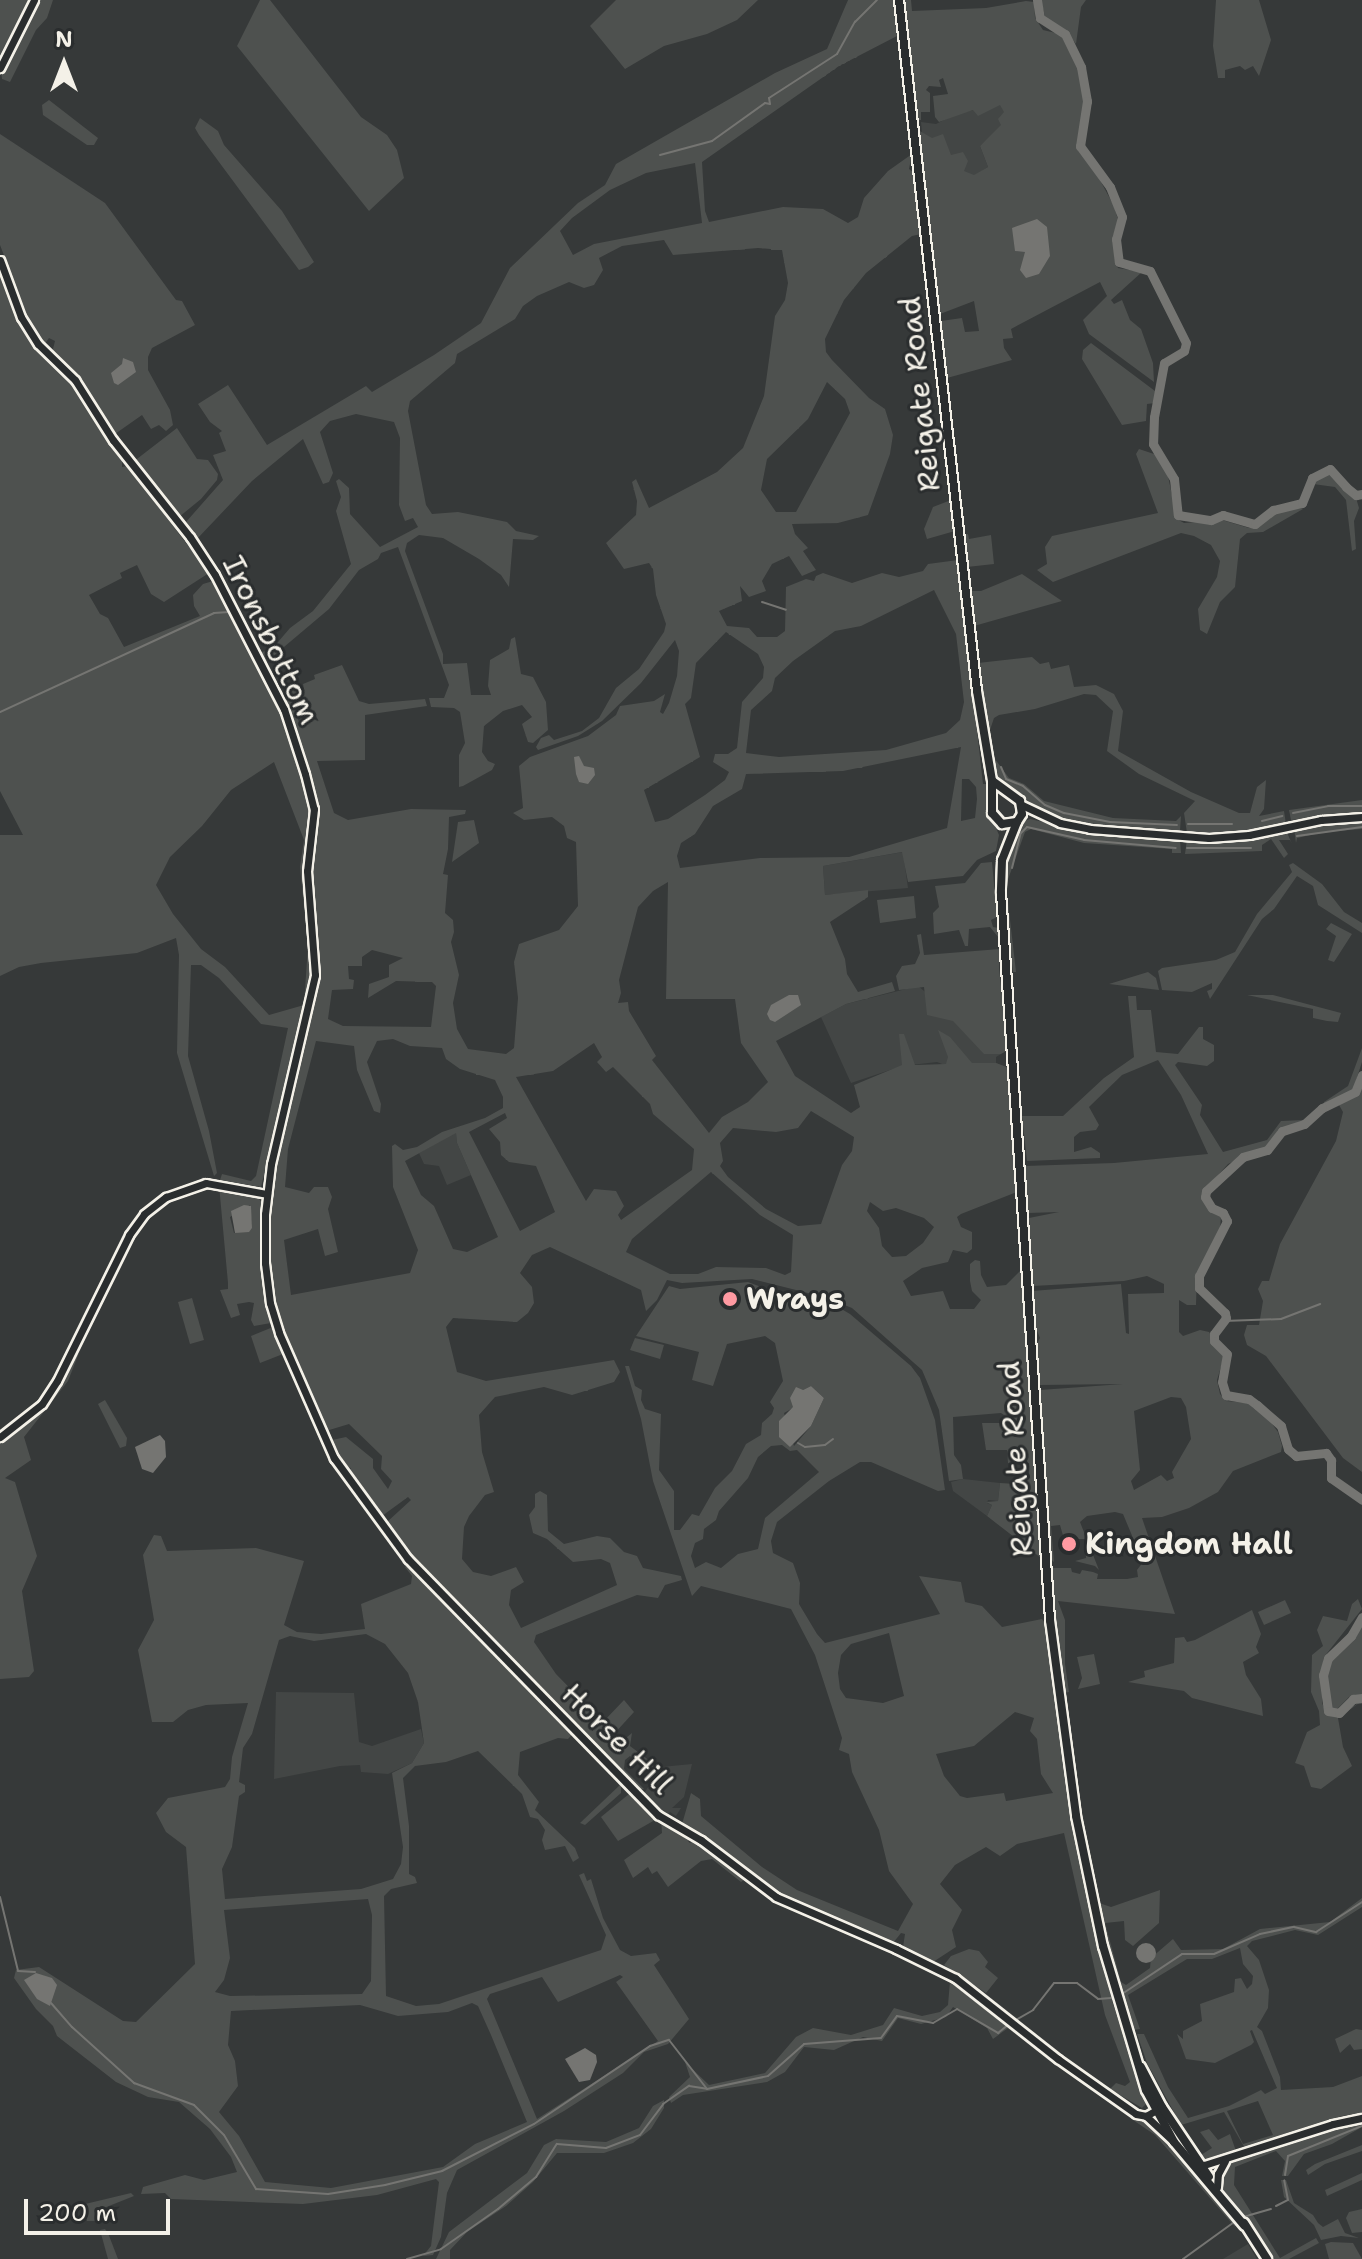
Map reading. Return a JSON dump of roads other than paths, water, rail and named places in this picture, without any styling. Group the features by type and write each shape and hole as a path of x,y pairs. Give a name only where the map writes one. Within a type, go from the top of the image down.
{"main road":[{"name":"Reigate Road","path":"899,0 977,691 992,781 992,807"},
{"path":"992,781 1006,794 1016,797 1022,805 1019,820 1002,824 994,817 992,807 997,798 1006,794"},
{"name":"Reigate Road","path":"1019,820 1007,840 1002,860 1001,893 1053,1655 1096,1919 1140,2066 1174,2142 1217,2187 1267,2259"},
{"name":"Reigate Road","path":"1002,824 1007,840"},
{"name":"Reigate Road","path":"1159,2108 1241,2221"}],"street":[{"path":"0,68 34,0"},
{"name":"Ironsbottom","path":"0,260 14,301 32,336 75,380 113,440 198,547 215,575 278,697 305,774 314,809 307,871 315,975 306,1023 284,1096 267,1194"},
{"path":"1022,805 1037,814 1090,829 1209,838 1362,817"},
{"path":"1019,820 1037,814"},
{"path":"0,1437 42,1404 57,1381 129,1235 144,1214 166,1197 206,1183 267,1194"},
{"name":"Horse Hill","path":"267,1194 265,1263 270,1303 279,1333 334,1458 408,1559 658,1815 701,1840 776,1897 946,1973 1118,2102 1146,2116 1174,2142"},
{"path":"1146,2116 1159,2108"},
{"path":"1202,2171 1325,2127 1362,2118"},
{"path":"1217,2187 1220,2168 1227,2160"}],"waterway":[{"path":"660,155 712,141 765,103 770,104 769,98 837,54 855,22 877,0"},
{"path":"1037,0 1040,18 1065,34 1081,67 1087,101 1080,146 1110,187 1122,217 1116,239 1119,262 1150,271 1186,343 1184,351 1164,363 1154,417 1153,444 1174,479 1178,515 1211,520 1223,515 1255,524 1273,510 1302,503 1312,478 1330,469 1356,495 1362,494"},
{"path":"762,602 786,610"},
{"path":"0,712 214,613 229,612"},
{"path":"1001,767 1006,779 1023,786 1045,805 1064,813 1110,822 1177,825"},
{"path":"1293,813 1328,806 1362,806"},
{"path":"1262,821 1282,816"},
{"path":"1188,824 1232,824"},
{"path":"1012,868 1021,833 1027,827 1084,840 1176,848"},
{"path":"1297,836 1362,827"},
{"path":"1187,848 1251,848"},
{"path":"1362,1075 1355,1092 1322,1108 1304,1124 1282,1131 1267,1150 1243,1157 1206,1191 1205,1197 1212,1208 1223,1213 1227,1221 1199,1276 1199,1288 1225,1313 1226,1318 1214,1334 1214,1341 1227,1354 1222,1382 1226,1395 1249,1399 1257,1405 1281,1426 1288,1449 1296,1456 1326,1453 1331,1460 1331,1478 1362,1500"},
{"path":"1224,1321 1281,1319 1320,1304"},
{"path":"798,1443 805,1447 825,1445 833,1439"},
{"path":"1362,1617 1351,1636 1328,1658 1323,1675 1328,1711 1339,1713 1353,1699 1362,1698"},
{"path":"0,1897 18,1971 35,1972"},
{"path":"1122,1994 1182,1954 1214,1954 1260,1934 1294,1927 1316,1932 1362,1902"},
{"path":"1016,2020 1033,2010 1054,1983 1077,1983 1098,1999 1111,1998"},
{"path":"51,2003 72,2027 134,2083 194,2105 224,2135 256,2189 328,2194 385,2185 442,2171 534,2124 650,2046 669,2040 707,2089"},
{"path":"407,2259 441,2249 498,2209 536,2177 557,2144 606,2148 640,2135 663,2104 689,2086 707,2089 768,2076 804,2044 881,2038 897,2016 933,2023 957,2009 998,2033 1008,2025"},
{"path":"1285,2175 1288,2156 1362,2126"},
{"path":"1276,2206 1288,2200 1284,2180"},
{"path":"1243,2217 1271,2209"},
{"path":"1183,2259 1237,2220"}],"place":[{"name":"Wrays","path":"730,1299"},
{"name":"Kingdom Hall","path":"1069,1544"}]}
